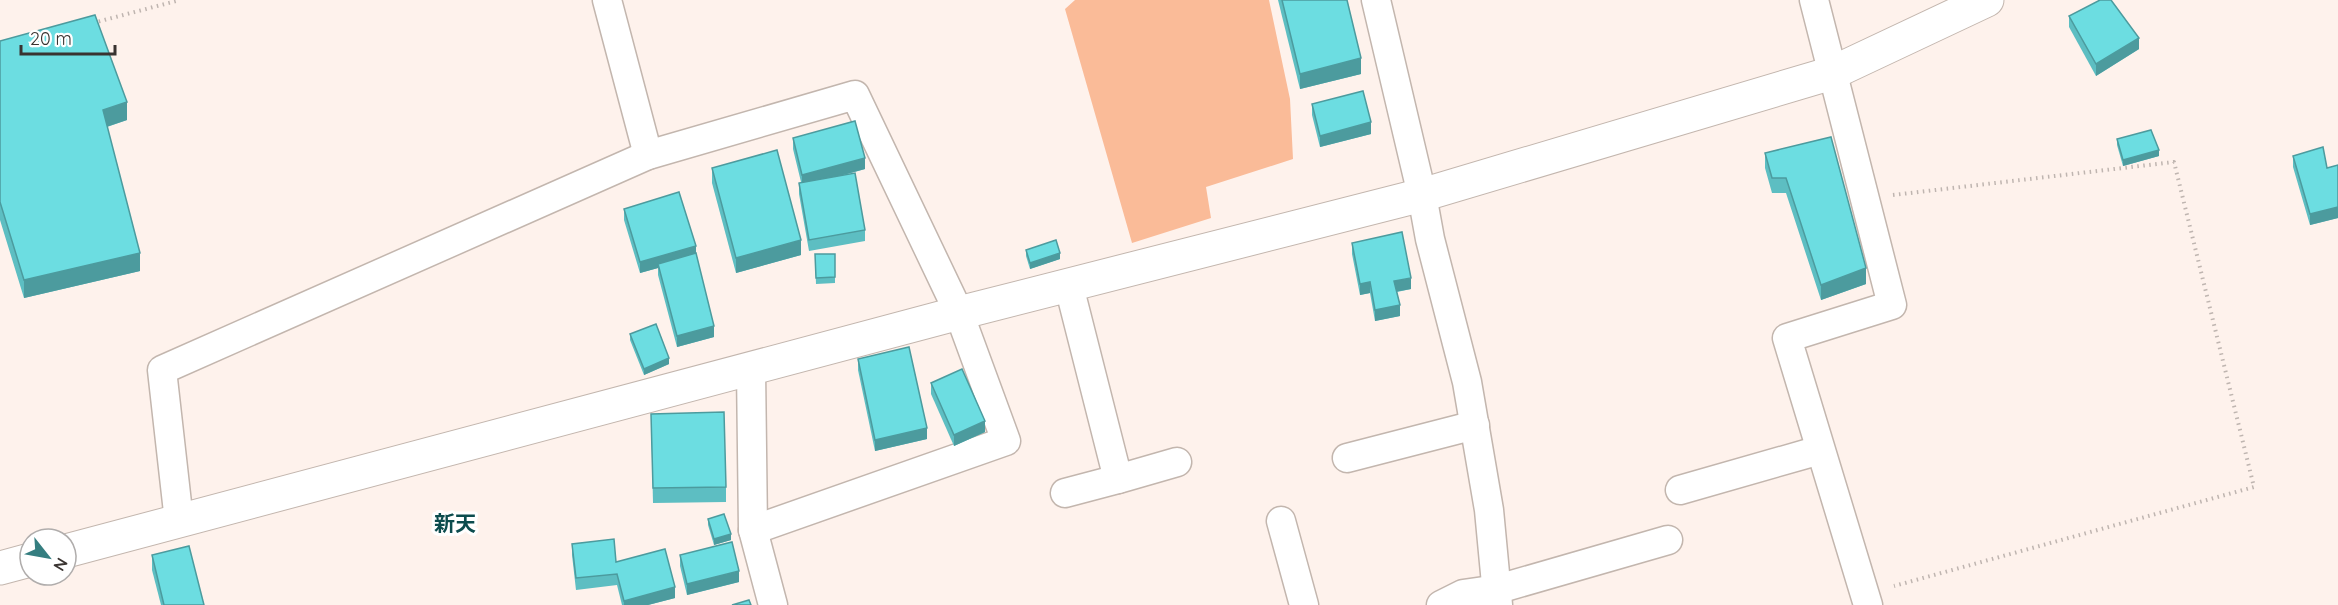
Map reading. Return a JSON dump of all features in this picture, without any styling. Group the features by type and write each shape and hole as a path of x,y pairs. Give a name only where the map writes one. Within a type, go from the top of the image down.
{"street":[{"path":"607,0 648,154"},
{"path":"1376,0 1430,238 1467,382 1489,510 1498,597"},
{"path":"1814,0 1892,305 1787,338 1866,600"},
{"path":"78,548 959,313 1422,195 1832,73 1987,0"},
{"path":"179,521 162,370 648,154 855,95 959,313 1006,441 753,530"},
{"path":"1069,286 1118,479"},
{"path":"751,369 753,530 773,605"},
{"path":"1347,458 1475,425"},
{"path":"1680,490 1820,450"},
{"path":"1065,493 1177,462"},
{"path":"1281,521 1304,605"},
{"path":"1441,605 1463,594 1498,597 1668,540"},
{"path":"0,568 18,563"}],"path":[{"path":"90,24 180,0"},
{"path":"1864,198 2174,162 2254,487 1866,600"}],"shaded area":[{"path":"1075,0 1269,0 1290,99 1293,159 1206,187 1211,218 1132,243 1065,9"}],"building":[{"path":"1282,0 1347,0 1361,58 1300,74"},
{"path":"2100,0 2111,0 2139,38 2096,64 2069,16"},
{"path":"95,15 127,102 103,110 140,253 24,280 0,202 0,41"},
{"path":"1363,91 1371,122 1320,136 1312,104"},
{"path":"855,121 865,158 802,175 793,138"},
{"path":"2151,130 2159,150 2123,160 2117,139"},
{"path":"1831,137 1866,268 1821,285 1786,178 1772,178 1765,153"},
{"path":"2323,147 2327,168 2338,165 2338,207 2310,214 2293,156"},
{"path":"777,150 801,240 736,258 712,168"},
{"path":"855,173 865,230 809,240 799,183"},
{"path":"679,192 696,246 640,262 624,209"},
{"path":"1402,232 1411,278 1394,281 1400,305 1375,310 1370,282 1360,284 1352,243"},
{"path":"1056,240 1060,253 1030,263 1026,250"},
{"path":"696,253 714,326 677,336 658,264"},
{"path":"815,254 835,254 835,277 816,278"},
{"path":"656,324 669,358 644,369 630,334"},
{"path":"909,347 927,428 875,440 858,359"},
{"path":"962,369 985,421 954,435 931,383"},
{"path":"724,412 726,487 653,488 651,414"},
{"path":"724,514 731,534 714,539 708,519"},
{"path":"614,539 616,562 665,549 675,587 624,601 617,574 576,578 572,544"},
{"path":"732,542 739,571 687,584 680,555"},
{"path":"189,546 204,605 164,605 152,555"},
{"path":"749,600 751,605 732,605"}],"district":[{"name":"新天","path":"455,523"}]}
